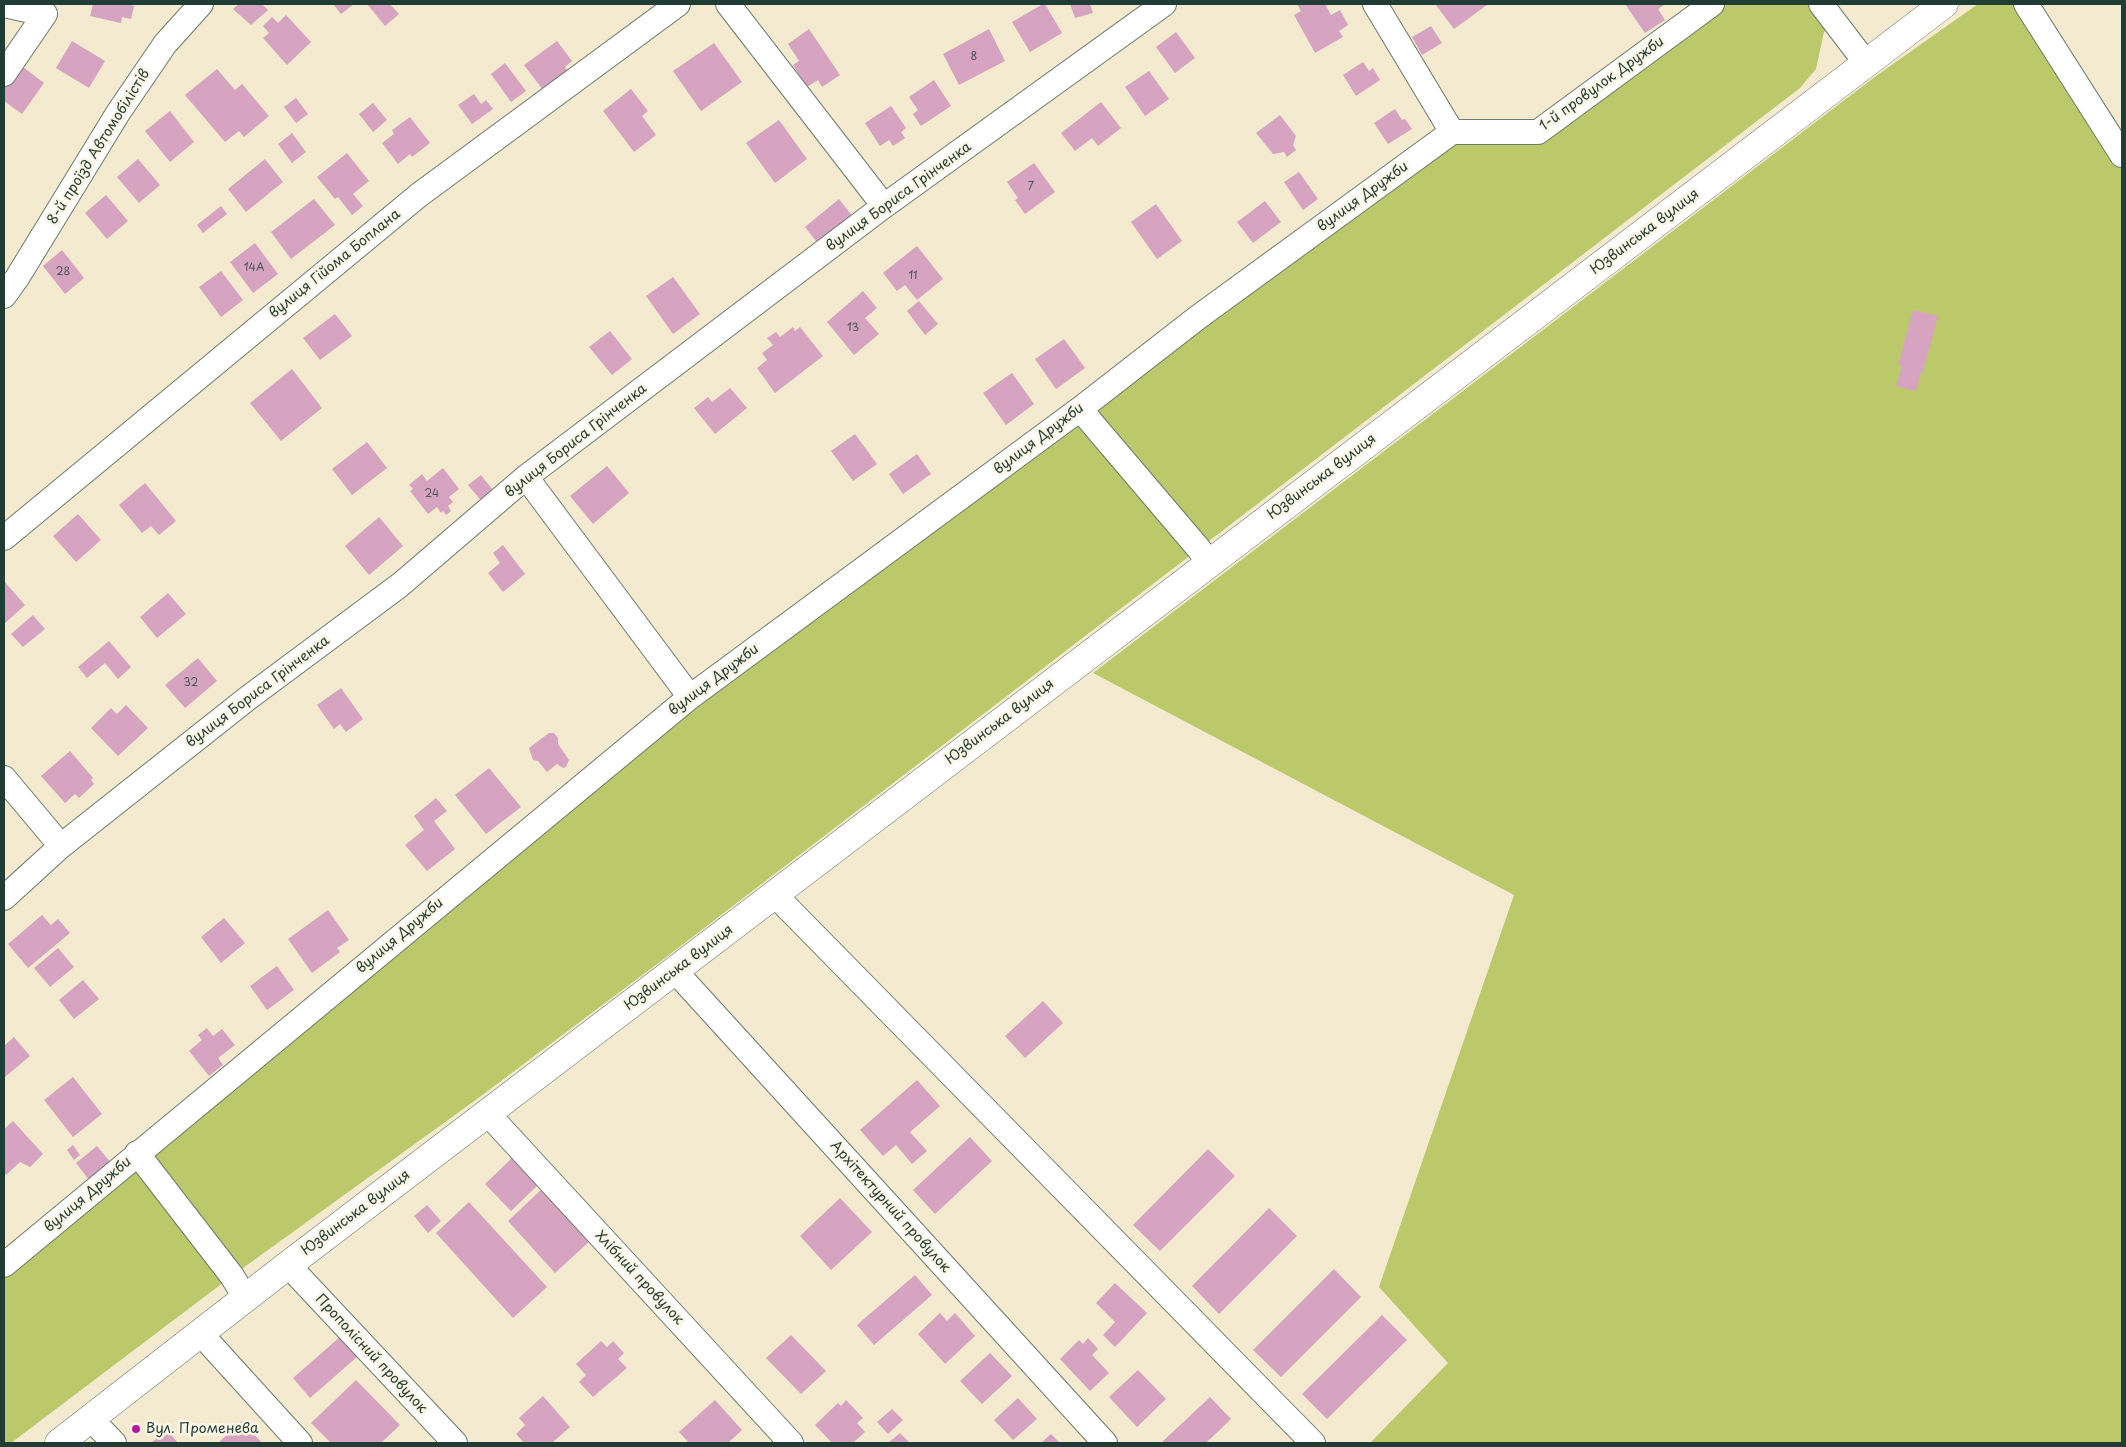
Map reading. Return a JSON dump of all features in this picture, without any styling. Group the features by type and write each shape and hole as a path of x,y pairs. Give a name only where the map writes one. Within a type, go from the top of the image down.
{"main road":[{"name":"Юзвинська вулиця","path":"59,1443 288,1265 1944,4"}],"street":[{"name":"8-й проїзд Автомобілістів","path":"4,296 17,278 118,113 165,44 201,4"},
{"name":"вулиця Гійома Боплана","path":"4,538 419,195 678,4"},
{"path":"728,4 884,206"},
{"name":"вулиця Бориса Грінченка","path":"4,898 61,846 248,698 400,585 526,477 884,206 1164,4"},
{"path":"1375,4 1452,132"},
{"name":"1-й провулок Дружби","path":"1452,132 1538,132 1712,4"},
{"path":"1821,4 1866,63"},
{"path":"2026,4 2122,155"},
{"path":"4,5 45,14 4,74"},
{"name":"вулиця Дружби","path":"4,1265 690,697 1080,409 1197,318 1452,132"},
{"path":"1080,409 1209,563"},
{"path":"526,477 690,697"},
{"path":"4,778 61,846"},
{"path":"775,895 1313,1443"},
{"name":"Архітектурний провулок","path":"675,971 1105,1443"},
{"name":"Хлібний провулок","path":"488,1114 790,1443"},
{"path":"137,1153 232,1276 246,1299"},
{"name":"Прополісний провулок","path":"288,1265 455,1443"},
{"path":"201,1334 300,1443"},
{"path":"91,1419 114,1443"}],"green space":[{"path":"1712,4 1821,4 1835,21 1824,32 1816,69 1800,88 665,958 477,1099 232,1276 11,1443 4,1443 4,1265 690,697 1452,132 1538,132"},
{"path":"1978,4 2026,4 2122,155 2122,1443 1370,1443 1448,1363 1379,1287 1514,895 1093,673 1876,76"}],"building":[{"path":"93,4 126,4 134,6 131,19 122,17 121,23 90,16"},
{"path":"239,4 262,4 268,10 251,25 233,9"},
{"path":"333,4 354,4 341,14"},
{"path":"367,4 390,4 399,14 385,26"},
{"path":"1045,4 1062,33 1030,52 1012,22"},
{"path":"1070,4 1090,4 1093,13 1075,18"},
{"path":"1297,4 1325,4 1331,15 1340,10 1348,25 1339,31 1343,37 1315,53 1294,15 1301,11"},
{"path":"1435,4 1486,4 1487,5 1454,29"},
{"path":"1625,4 1663,4 1658,9 1665,20 1645,33"},
{"path":"286,15 311,42 287,65 263,38 269,33 263,26 272,17 278,23"},
{"path":"1431,26 1442,43 1422,55 1412,37"},
{"path":"809,29 840,75 822,87 818,80 807,87 793,65 799,61 788,44"},
{"path":"989,29 1005,61 959,85 943,54"},
{"path":"1176,32 1195,58 1175,73 1156,47"},
{"path":"72,41 105,61 89,88 56,68"},
{"path":"557,41 572,61 565,67 568,71 543,90 524,65"},
{"path":"714,43 742,82 701,111 673,71"},
{"path":"1363,62 1369,71 1373,68 1380,80 1356,96 1343,75"},
{"path":"505,63 526,91 511,102 491,74"},
{"path":"19,64 44,83 22,114 4,101 4,86"},
{"path":"217,69 235,90 242,84 269,116 244,137 239,131 225,142 185,95"},
{"path":"1149,71 1169,99 1145,116 1125,87"},
{"path":"934,80 951,106 921,126 913,114 918,110 909,97"},
{"path":"631,89 648,111 642,116 656,135 634,152 603,111"},
{"path":"474,94 481,104 486,100 493,109 472,124 458,105"},
{"path":"296,98 308,114 296,123 284,107"},
{"path":"1101,102 1121,128 1098,146 1092,138 1075,151 1061,133"},
{"path":"373,103 387,120 373,132 359,114"},
{"path":"891,106 906,128 901,132 905,138 893,146 889,140 880,146 865,123"},
{"path":"1395,109 1402,120 1405,119 1412,129 1388,144 1374,123"},
{"path":"170,111 194,142 170,162 145,131"},
{"path":"1280,115 1296,136 1293,145 1296,150 1287,157 1284,152 1273,154 1256,133"},
{"path":"410,117 430,143 412,157 410,154 398,164 382,143 394,134 392,130"},
{"path":"779,120 807,159 775,183 746,143"},
{"path":"292,133 306,152 292,163 278,144"},
{"path":"347,153 369,181 353,194 363,206 352,215 338,197 335,199 317,177"},
{"path":"138,159 160,185 139,203 117,177"},
{"path":"265,159 283,182 246,212 228,189"},
{"path":"1034,163 1055,192 1025,214 1015,200 1018,198 1007,182"},
{"path":"1299,172 1318,199 1303,210 1284,182"},
{"path":"106,195 128,221 107,239 85,213"},
{"path":"314,199 335,225 291,259 271,232"},
{"path":"839,199 853,217 819,245 805,227"},
{"path":"1265,201 1281,222 1253,243 1237,222"},
{"path":"1156,204 1182,241 1157,259 1131,222"},
{"path":"221,206 227,214 203,233 197,225"},
{"path":"255,243 278,274 253,293 230,262"},
{"path":"917,246 943,279 917,300 905,285 897,291 883,273"},
{"path":"62,250 84,278 65,294 43,266"},
{"path":"221,271 243,300 221,317 199,287"},
{"path":"673,277 700,314 673,334 646,296"},
{"path":"863,291 877,308 865,318 879,334 854,355 827,322"},
{"path":"919,301 938,324 925,335 907,311"},
{"path":"1913,310 1938,316 1916,391 1896,386 1902,366 1898,365"},
{"path":"335,314 352,336 320,360 303,338"},
{"path":"793,327 795,331 800,327 823,356 775,393 757,368 767,360 762,353 773,345 767,338 776,332 780,337"},
{"path":"610,331 632,359 612,375 589,347"},
{"path":"1064,339 1085,368 1056,389 1035,359"},
{"path":"292,369 322,408 281,441 250,403"},
{"path":"1012,373 1034,404 1006,425 983,393"},
{"path":"730,388 747,408 715,434 694,408 708,397 712,402"},
{"path":"855,434 877,464 853,481 831,451"},
{"path":"367,442 387,468 352,495 332,469"},
{"path":"917,454 931,474 903,494 889,474"},
{"path":"607,466 629,493 593,524 570,496"},
{"path":"443,468 459,489 449,497 453,502 448,506 451,511 446,515 443,511 441,513 437,507 428,514 410,491 413,489 409,485 422,474 427,481"},
{"path":"481,475 496,494 484,504 468,485"},
{"path":"145,483 176,521 159,535 151,526 142,533 119,505"},
{"path":"78,514 101,540 76,562 53,536"},
{"path":"379,517 403,546 369,575 345,546"},
{"path":"503,545 525,574 503,592 488,573 500,563 493,553"},
{"path":"4,581 25,605 4,624"},
{"path":"168,593 186,614 157,638 140,617"},
{"path":"33,615 45,629 23,647 11,634"},
{"path":"109,641 131,667 118,679 105,663 87,678 78,667"},
{"path":"198,658 217,681 185,708 165,685"},
{"path":"341,688 363,719 346,732 340,724 334,729 317,705"},
{"path":"126,705 148,728 118,756 91,728 111,708 117,714"},
{"path":"549,733 554,733 558,738 558,744 569,760 566,767 563,768 557,764 547,772 538,761 533,760 529,748"},
{"path":"70,751 93,778 91,780 94,784 79,798 75,794 65,803 41,776"},
{"path":"489,768 521,807 486,834 455,795"},
{"path":"436,798 447,811 434,821 455,849 427,871 405,845 424,830 414,816"},
{"path":"328,910 349,940 337,948 340,952 312,973 288,939"},
{"path":"42,915 51,925 58,919 70,933 28,968 8,944"},
{"path":"224,918 245,943 221,963 201,937"},
{"path":"58,948 74,967 50,987 34,968"},
{"path":"277,966 294,990 267,1010 250,986"},
{"path":"83,980 99,999 74,1019 59,1000"},
{"path":"1043,1001 1063,1023 1025,1058 1005,1036"},
{"path":"207,1028 213,1036 222,1029 235,1045 218,1058 223,1065 209,1076 189,1051 202,1040 198,1035"},
{"path":"14,1037 30,1056 5,1077 4,1046"},
{"path":"73,1077 102,1114 73,1137 44,1100"},
{"path":"917,1080 940,1106 910,1132 927,1151 912,1164 896,1145 883,1156 860,1130"},
{"path":"13,1121 43,1154 30,1167 20,1162 6,1175 4,1172 4,1129"},
{"path":"970,1137 992,1161 935,1214 913,1190"},
{"path":"73,1145 80,1155 74,1160 67,1150"},
{"path":"97,1146 111,1163 89,1180 76,1163"},
{"path":"1208,1149 1235,1176 1160,1251 1133,1225"},
{"path":"514,1156 540,1183 511,1211 485,1184"},
{"path":"543,1188 591,1240 555,1273 508,1221"},
{"path":"840,1198 872,1232 831,1270 800,1236"},
{"path":"469,1202 547,1287 513,1318 436,1233"},
{"path":"427,1205 441,1221 428,1233 414,1216"},
{"path":"1269,1208 1297,1236 1219,1314 1192,1286"},
{"path":"1334,1269 1361,1297 1281,1377 1253,1350"},
{"path":"915,1275 932,1295 874,1345 857,1325"},
{"path":"1115,1283 1147,1313 1115,1347 1103,1335 1115,1322 1096,1303"},
{"path":"940,1313 947,1321 955,1313 975,1336 945,1364 918,1334"},
{"path":"1382,1315 1407,1340 1327,1419 1302,1394"},
{"path":"791,1335 826,1371 801,1394 766,1358"},
{"path":"341,1336 358,1356 310,1398 293,1378"},
{"path":"1088,1338 1098,1349 1092,1355 1109,1373 1090,1391 1060,1359 1079,1340 1083,1344"},
{"path":"601,1341 607,1347 613,1341 624,1353 618,1359 627,1368 593,1397 579,1382 586,1375 576,1364"},
{"path":"990,1353 1012,1376 982,1404 960,1381"},
{"path":"1138,1370 1166,1399 1137,1427 1109,1397"},
{"path":"356,1380 400,1425 381,1443 331,1443 311,1423"},
{"path":"543,1396 570,1427 552,1443 524,1443 516,1434 525,1425 519,1418"},
{"path":"1210,1397 1231,1419 1206,1443 1161,1443"},
{"path":"1018,1398 1037,1419 1013,1440 994,1420"},
{"path":"715,1400 742,1430 728,1443 689,1443 679,1432"},
{"path":"846,1400 863,1418 857,1423 865,1432 853,1443 832,1443 815,1425 838,1403 841,1406"},
{"path":"892,1409 903,1420 888,1434 877,1422"},
{"path":"242,1421 262,1443 218,1443"},
{"path":"167,1430 178,1443 151,1443"},
{"path":"900,1433 910,1443 888,1443"},
{"path":"1051,1434 1060,1443 1041,1443"}],"place":[{"name":"Вул. Променева","path":"136,1429"}]}
